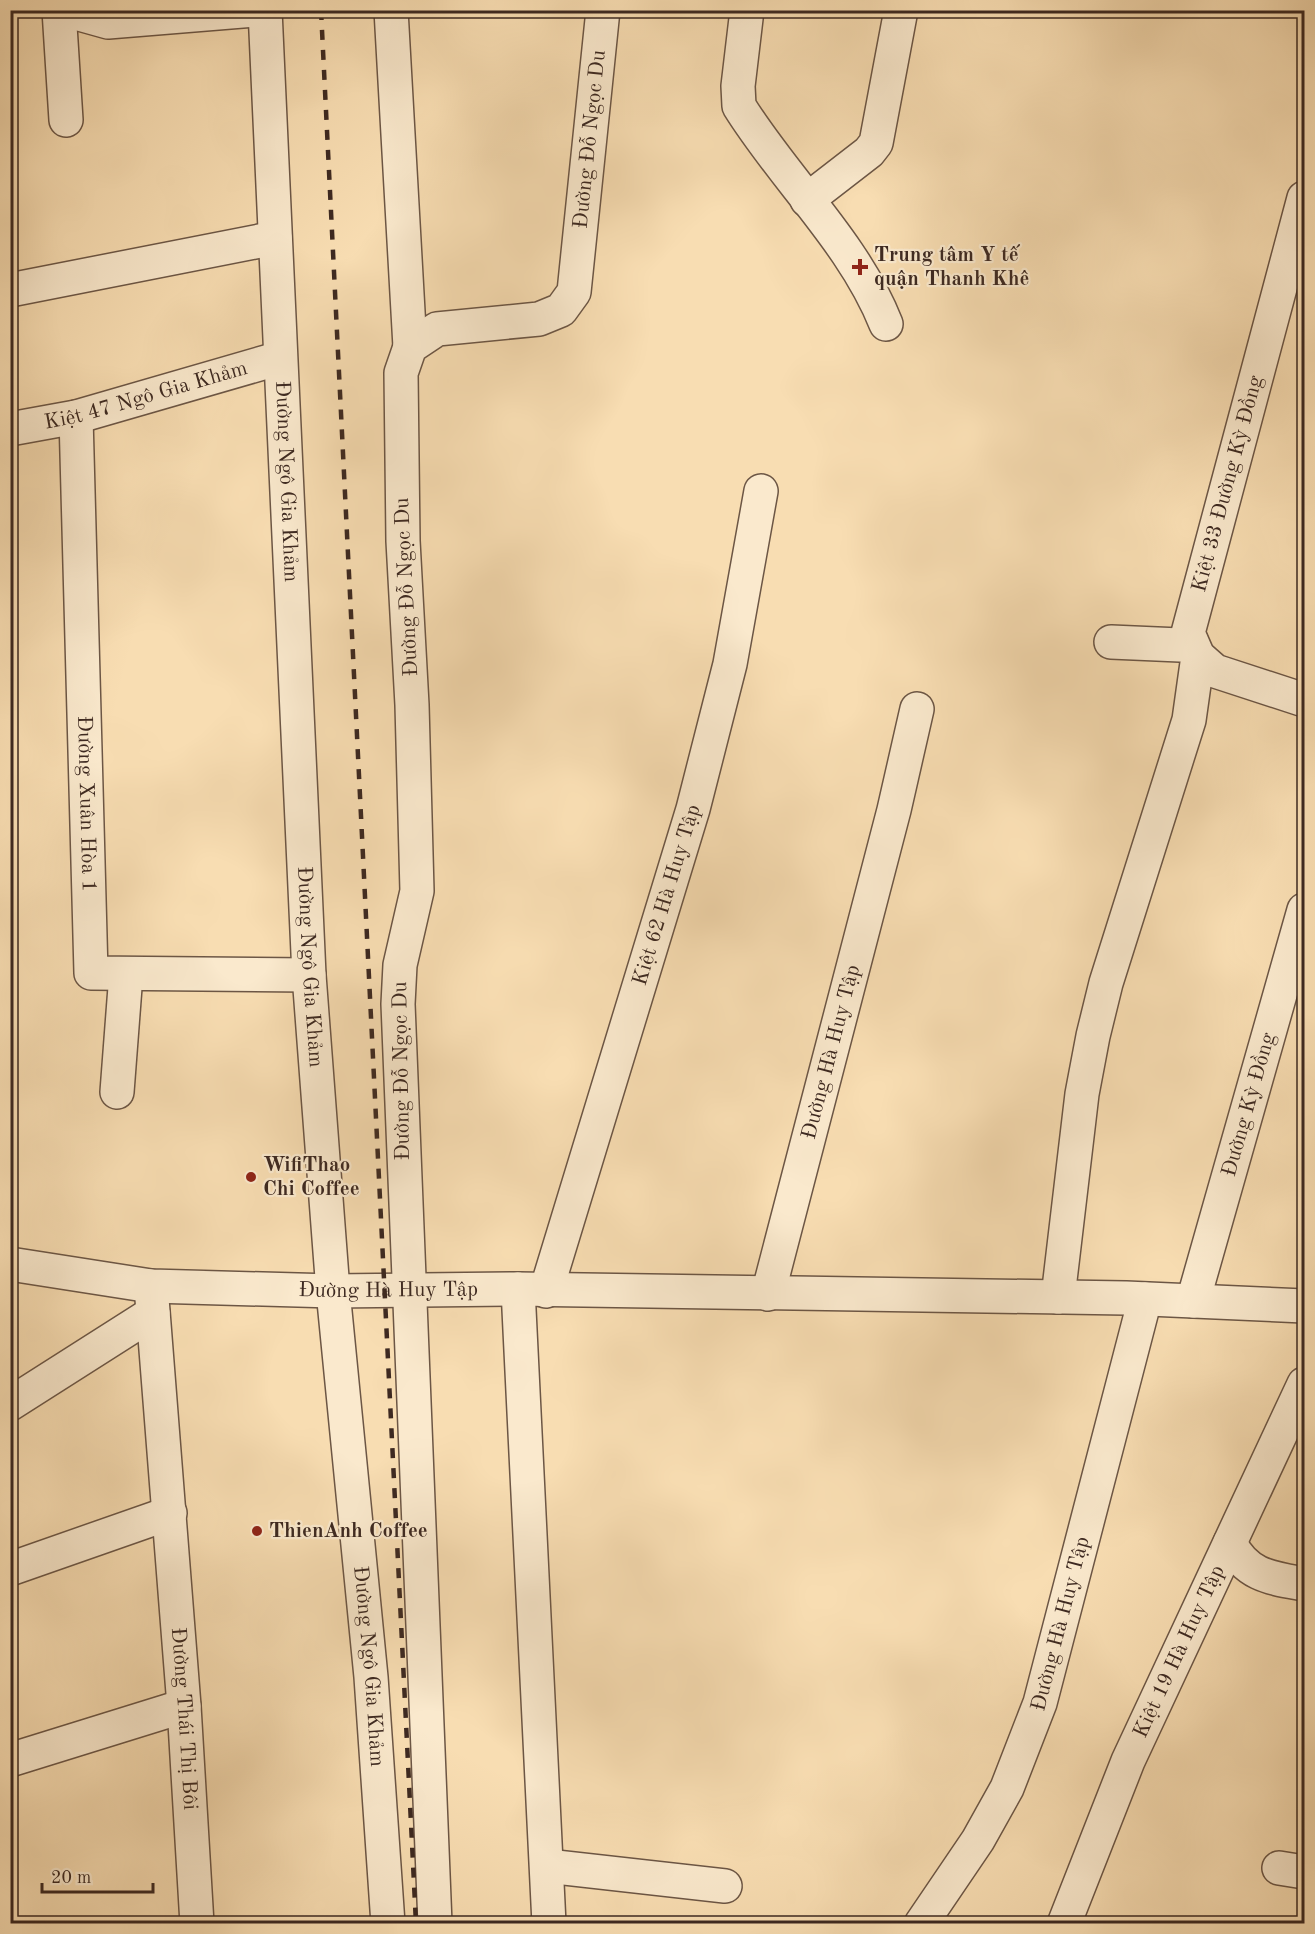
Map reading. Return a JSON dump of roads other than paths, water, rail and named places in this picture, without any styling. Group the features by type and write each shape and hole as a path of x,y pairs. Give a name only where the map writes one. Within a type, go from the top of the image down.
{"street":[{"path":"59,10 66,120"},
{"path":"65,10 108,22 255,10"},
{"name":"Đường Ngô Gia Khảm","path":"265,10 309,975 333,1291 371,1677 388,1923"},
{"path":"391,10 410,347"},
{"name":"Đường Đỗ Ngọc Du","path":"435,1923 407,1291 398,1004 400,965 417,891 412,705 403,541 401,373 410,347 437,328 540,319 561,310 574,292 603,10"},
{"path":"747,10 738,86 740,106 876,299 886,324"},
{"path":"807,201 869,152 876,143 901,10"},
{"name":"Kiệt 33 Đường Kỳ Đồng","path":"1058,1297 1082,1094 1093,1036 1106,983 1189,720 1195,648 1188,633 1305,198"},
{"path":"10,290 275,238"},
{"name":"Kiệt 47 Ngô Gia Khảm","path":"10,429 76,417 280,358"},
{"name":"Đường Xuân Hòa 1","path":"76,417 91,974 309,975"},
{"name":"Kiệt 62 Hà Huy Tập","path":"549,1923 532,1290 693,809 729,664 761,491"},
{"path":"1111,642 1180,645 1195,648 1215,671 1305,700"},
{"name":"Đường Hà Huy Tập","path":"768,1294 894,810 917,709"},
{"name":"Đường Kỳ Đồng","path":"1193,1301 1305,910"},
{"path":"117,1092 126,974"},
{"name":"Đường Hà Huy Tập","path":"10,1264 152,1300 333,1291 532,1290 1058,1297 1305,1306"},
{"name":"Đường Hà Huy Tập","path":"921,1923 978,1840 1007,1788 1040,1703 1145,1299"},
{"path":"10,1404 152,1300"},
{"name":"Đường Thái Thị Bôi","path":"152,1300 184,1706 197,1923"},
{"name":"Kiệt 19 Hà Huy Tập","path":"1064,1923 1128,1761 1305,1384"},
{"path":"10,1569 170,1513"},
{"path":"1230,1543 1238,1558 1247,1567 1263,1575 1305,1584"},
{"path":"10,1760 184,1706"},
{"path":"547,1866 725,1886"}],"railway":[{"path":"321,10 416,1924"}],"place":[{"name":"Trung tâm Y tế quận Thanh Khê","path":"860,267"},
{"name":"WifiThao Chi Coffee","path":"251,1177"},
{"name":"ThienAnh Coffee","path":"257,1531"}]}
